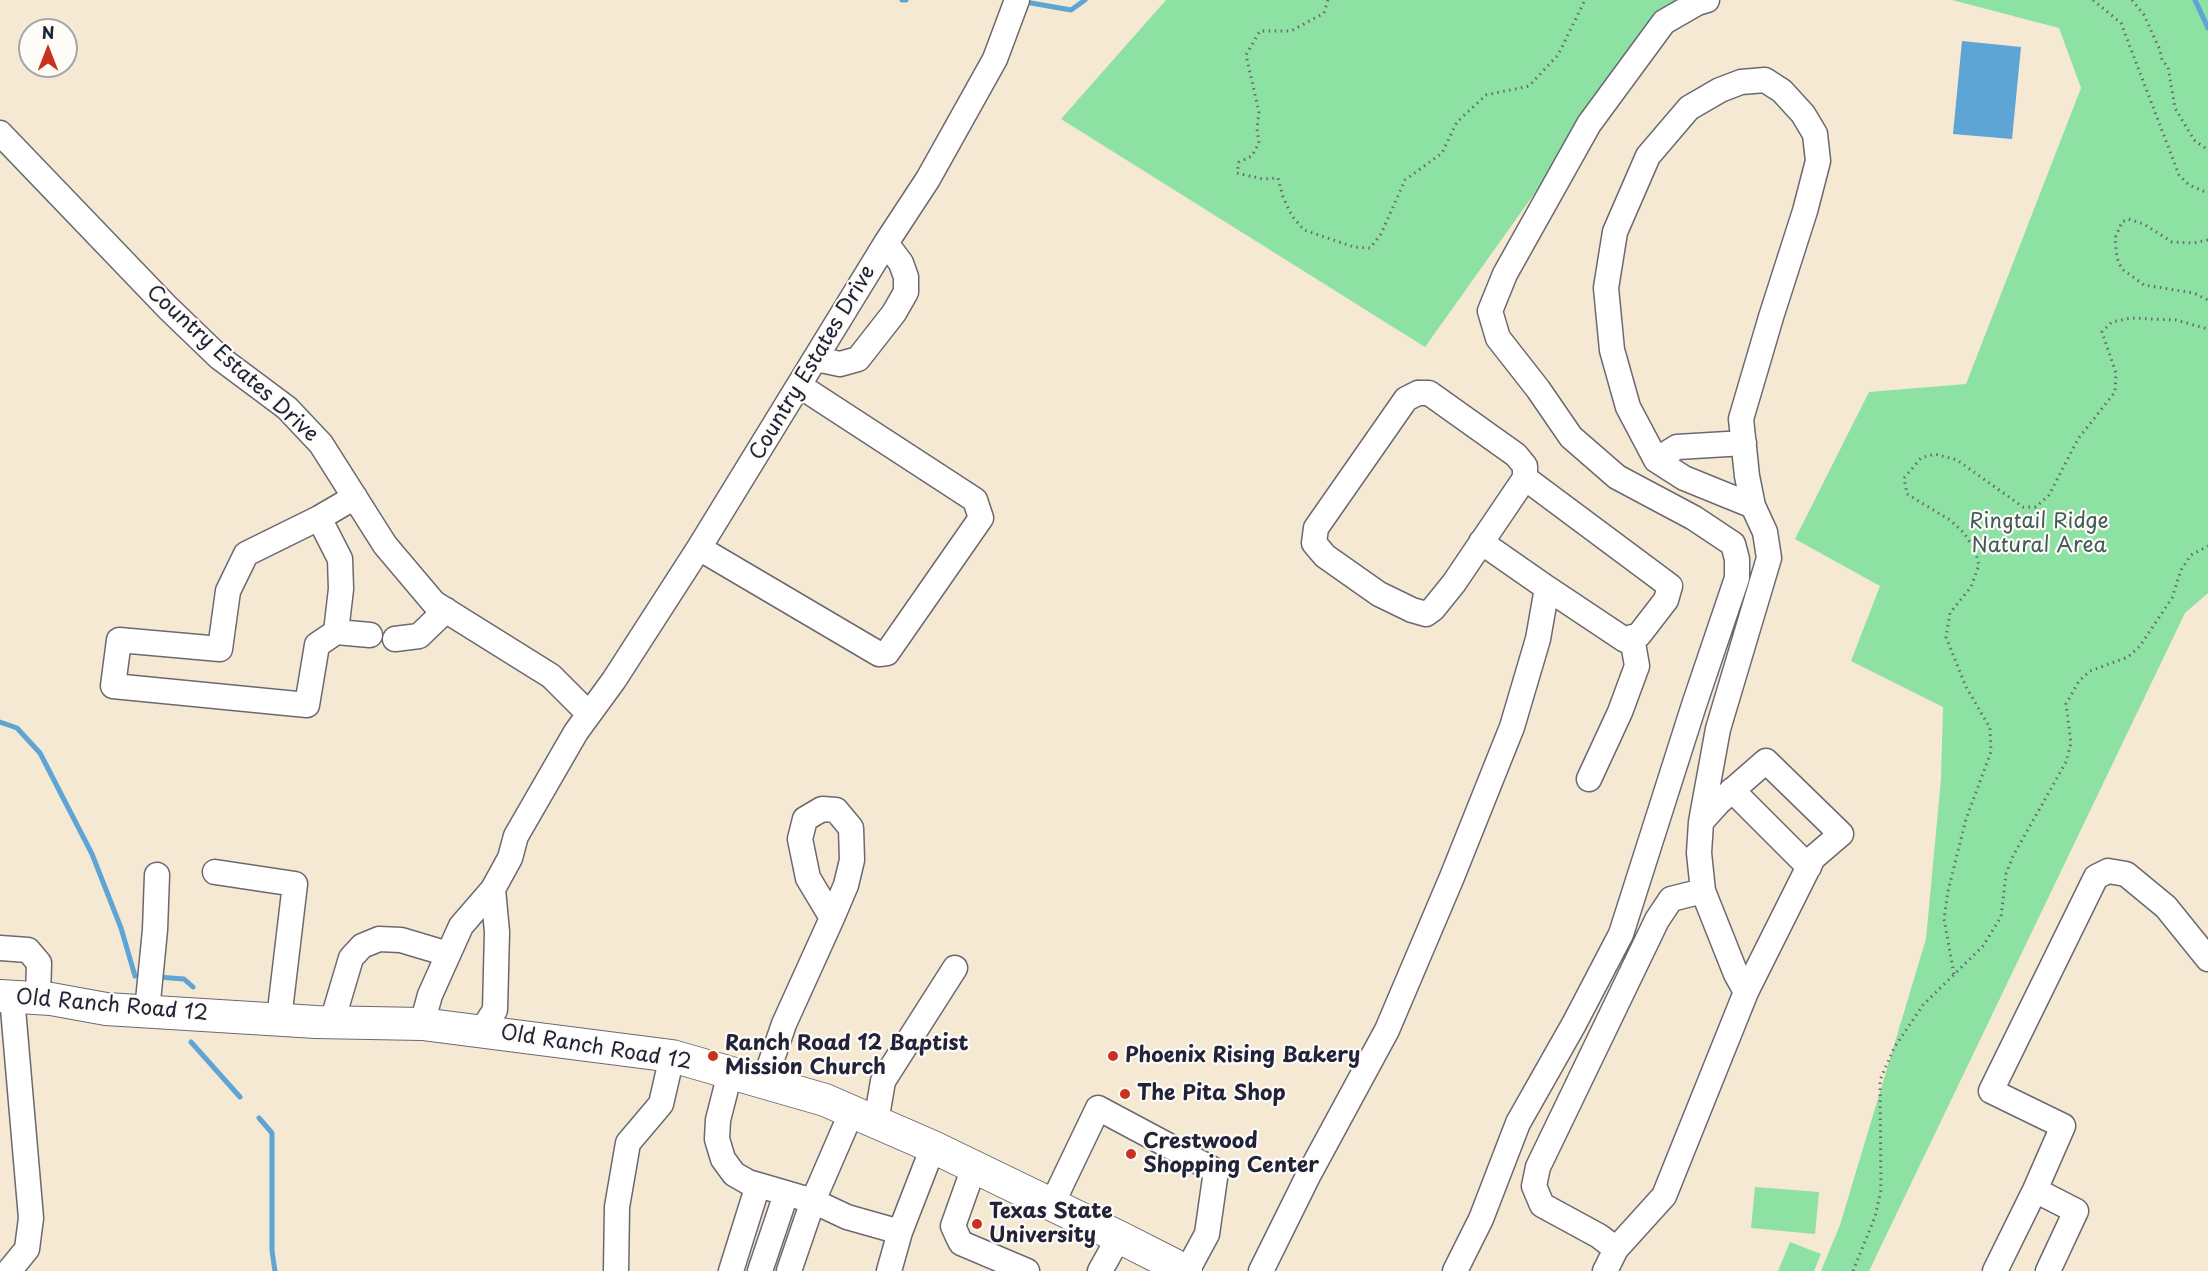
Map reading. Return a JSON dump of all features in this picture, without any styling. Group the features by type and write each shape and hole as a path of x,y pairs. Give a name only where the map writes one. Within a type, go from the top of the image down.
{"main road":[{"name":"Old Ranch Road 12","path":"17,997 106,1009 332,1022 422,1024 672,1056 825,1100 933,1147 1186,1271"}],"street":[{"name":"Country Estates Drive","path":"422,1024 430,995 461,926 493,889 510,858 516,836 570,743 614,680 699,548 886,243 928,179 995,59 1017,0"},
{"path":"1455,1271 1481,1220 1518,1123 1621,934 1737,578 1737,559 1733,544 1694,518 1617,477 1571,437 1538,389 1498,338 1490,311 1505,274 1589,124 1664,22 1697,3 1707,0"},
{"path":"1746,992 1736,974 1703,891 1699,854 1701,822 1718,729 1769,558 1765,532 1753,506 1741,419 1805,211 1818,161 1815,134 1803,114 1782,91 1765,80 1742,82 1720,90 1689,108 1648,156 1616,232 1606,288 1612,350 1628,407 1656,460 1684,478 1753,506"},
{"name":"Country Estates Drive","path":"0,133 168,308 220,358 287,408 321,444 385,545 434,603 551,676 589,714"},
{"path":"816,359 840,364 858,359 894,313 906,292 906,277 901,263 886,243"},
{"path":"699,548 879,654 887,653 981,518 975,500 800,386"},
{"path":"1418,393 1429,393 1516,455 1525,466 1525,478 1481,542 1454,584 1426,614 1412,610 1379,594 1325,556 1314,543 1316,528 1406,399 1418,393"},
{"path":"1656,460 1677,447 1744,443"},
{"path":"1481,542 1625,640 1639,635 1666,600 1670,586 1525,478"},
{"path":"355,497 319,518 246,554 228,591 220,649 119,640 113,686 307,705 317,645 336,632 370,635"},
{"path":"319,518 340,559 341,589 336,632"},
{"path":"1261,1271 1309,1174 1387,1030 1452,877 1512,727 1538,639 1547,588"},
{"path":"395,639 419,636 446,610"},
{"path":"1589,779 1620,712 1637,666 1632,637"},
{"path":"1605,1271 1616,1249 1664,1196 1746,992 1813,858 1841,834 1766,761 1732,790 1701,822"},
{"path":"1732,790 1809,867"},
{"path":"1995,1271 2035,1190 2063,1126 1991,1091 2096,877 2108,871 2126,874 2166,907 2208,959"},
{"path":"215,872 295,884 279,1019"},
{"path":"147,1011 155,930 157,875"},
{"path":"482,1030 495,1010 497,932 493,889"},
{"path":"1616,1249 1599,1236 1542,1205 1534,1186 1538,1167 1657,920 1671,899 1703,891"},
{"path":"764,1082 784,1024 832,918"},
{"path":"332,1022 351,958 362,946 379,939 401,940 448,954"},
{"path":"0,948 28,950 39,963 17,997 31,1218 27,1249 9,1271"},
{"path":"789,1271 813,1201 883,1082 955,968"},
{"path":"616,1271 617,1207 628,1143 661,1104 672,1056"},
{"path":"730,1072 718,1120 717,1139 723,1159 734,1174 758,1185 813,1201 847,1217 900,1232"},
{"path":"1052,1204 1098,1108 1216,1171 1208,1234 1186,1271"},
{"path":"889,1271 900,1232 933,1147"},
{"path":"974,1167 953,1226 961,1243 1028,1271"},
{"path":"731,1271 758,1185"},
{"path":"2035,1190 2076,1211 2048,1271"},
{"path":"760,1271 786,1194"},
{"path":"1101,1271 1119,1237"}],"path":[{"path":"1328,0 1324,13 1291,31 1260,31 1246,55 1259,112 1257,129 1259,143 1252,156 1239,162 1237,173 1263,179 1278,178 1282,197 1292,216 1304,230 1354,247 1370,248 1381,234 1405,180 1442,153 1457,122 1486,95 1529,86 1558,55 1585,0"},
{"path":"2093,0 2121,23 2179,175 2189,185 2208,193"},
{"path":"2132,0 2145,15 2162,60 2168,67 2175,108 2194,140 2208,150"},
{"path":"2208,240 2194,243 2172,242 2144,224 2128,219 2122,222 2115,238 2117,258 2122,269 2145,285 2194,293 2208,300"},
{"path":"1954,974 1944,919 1948,891 1966,819 1991,752 1990,728 1966,687 1946,637 1950,613 1971,587 1979,565 1975,550 1964,533 1950,520 1907,494 1904,478 1921,458 1935,454 1957,460 2024,507 2036,507 2049,495 2078,439 2115,392 2116,373 2102,332 2112,321 2132,318 2176,320 2208,329"},
{"path":"1853,1271 1875,1217 1881,1190 1880,1080 1894,1048 1923,1005 1983,946 2001,917 2006,874 2013,855 2066,762 2071,743 2066,704 2079,681 2090,671 2128,657 2140,646 2172,598 2181,570 2192,555 2208,546"}],"green space":[{"path":"1166,0 1682,0 1670,3 1425,347 1061,119"},
{"name":"Ringtail Ridge Natural Area","path":"1952,0 2208,0 2208,593 2185,613 1869,1271 1821,1271 1840,1225 1926,939 1941,779 1943,707 1851,661 1880,586 1795,539 1869,392 1966,384 2081,88 2059,28"},
{"path":"1755,1187 1819,1192 1815,1234 1751,1228"},
{"path":"1790,1242 1821,1254 1814,1271 1778,1271"}],"water":[{"path":"1962,41 2021,47 2012,139 1953,134"}],"waterway":[{"path":"1031,3 1071,10 1085,0"},
{"path":"2195,0 2208,28"},
{"path":"0,722 17,728 40,753 92,854 121,928 135,976"},
{"path":"158,977 184,979 193,987"},
{"path":"191,1042 240,1097"},
{"path":"259,1118 272,1133 272,1251 275,1271"}],"place":[{"name":"Ranch Road 12 Baptist Mission Church","path":"713,1056"},
{"name":"Phoenix Rising Bakery","path":"1113,1056"},
{"name":"The Pita Shop","path":"1125,1094"},
{"name":"Crestwood Shopping Center","path":"1131,1154"},
{"name":"Texas State University","path":"977,1224"}]}
